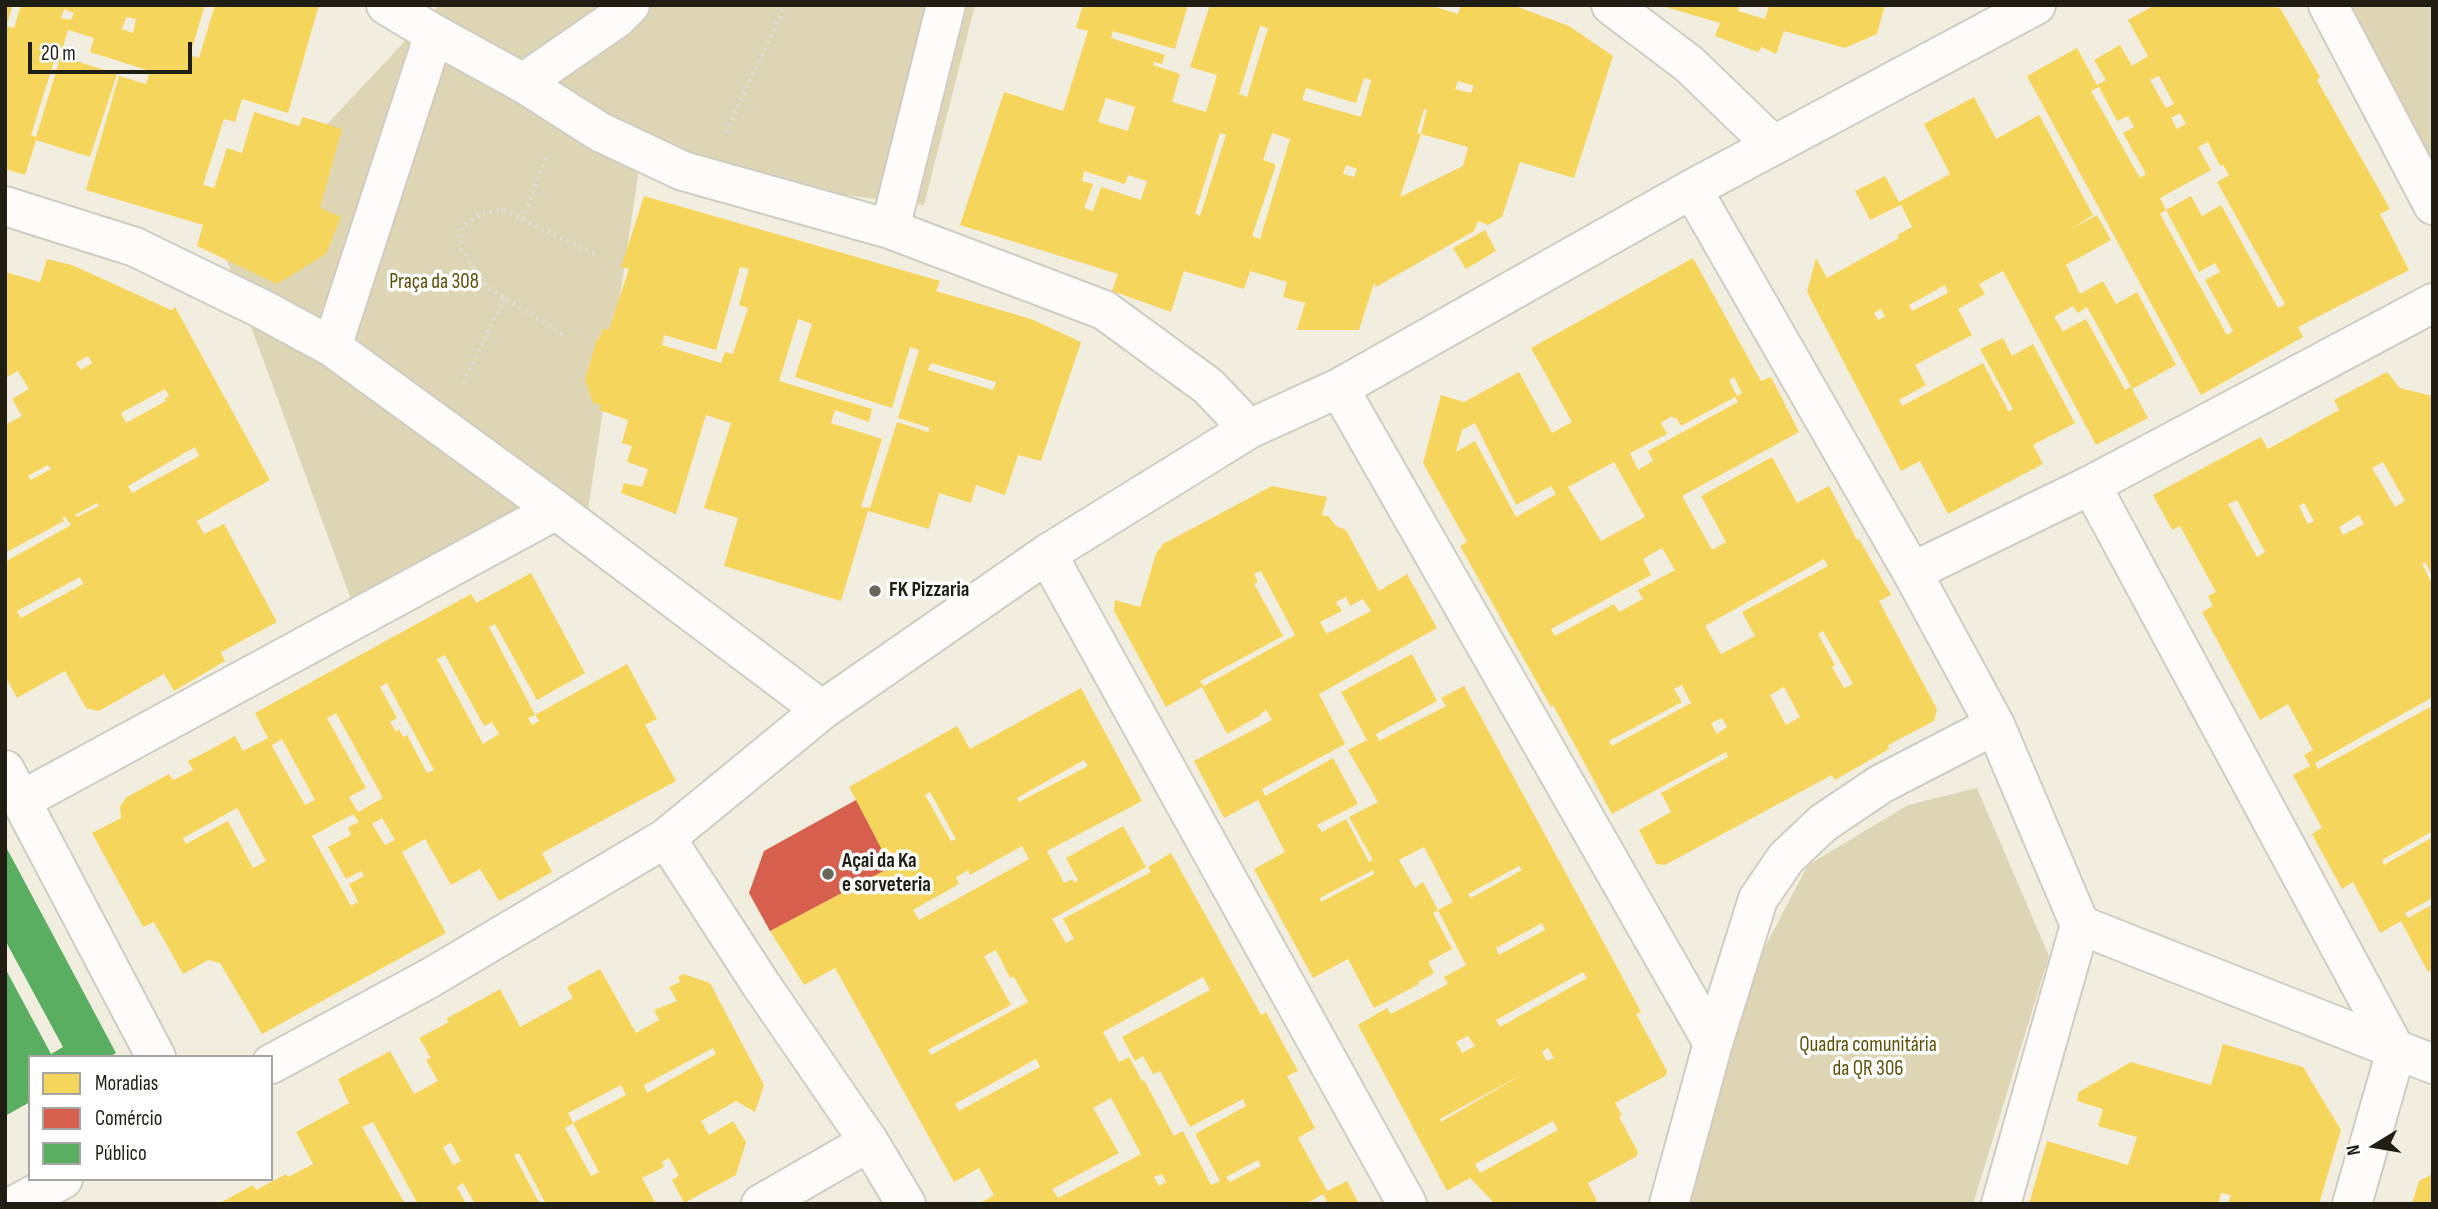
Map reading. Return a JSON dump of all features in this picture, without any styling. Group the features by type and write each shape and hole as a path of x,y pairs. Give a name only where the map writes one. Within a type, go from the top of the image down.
{"street":[{"path":"386,5 523,83 600,132 683,171 890,229 1104,310 1208,386 1249,429"},
{"path":"523,83 617,18 630,5"},
{"path":"890,229 946,5"},
{"path":"1611,5 1689,64 1773,145"},
{"path":"273,1063 430,978 666,838 822,710 1047,554 1249,429 1339,388 1692,189 2036,5"},
{"path":"2328,5 2433,205"},
{"path":"332,347 434,34"},
{"path":"1692,189 1912,572 1995,725 2080,925 2001,1204"},
{"path":"5,206 135,247 262,309 332,347 556,510 822,710"},
{"path":"1912,572 2091,485 2433,303"},
{"path":"1339,388 1713,1043"},
{"path":"2091,485 2396,1051 2352,1204"},
{"path":"155,1055 14,785 556,510"},
{"path":"1047,554 1407,1204"},
{"path":"1669,1204 1713,1043 1758,899 1786,858 1823,823 1881,784 1995,725"},
{"path":"666,838 760,983 869,1142 906,1204"},
{"path":"2080,925 2433,1064"},
{"path":"761,1204 869,1142"},
{"path":"17,1204 65,1188"}],"path":[{"path":"721,142 785,5"},
{"path":"523,219 551,144"},
{"path":"562,334 486,286 461,249 462,226 482,213 503,209 595,254"},
{"path":"461,390 504,298"}],"green space":[{"name":"Praça da 308","path":"439,5 975,5 924,205 639,169 587,517 363,632 219,239"},
{"path":"2328,5 2433,5 2433,205"},
{"name":"Quadra comunitária da QR 306","path":"1977,788 2049,956 1973,1204 1678,1204 1717,1038 1808,865 1908,805"}],"building: Moradias":[{"path":"5,5 13,5 6,26 14,28 21,5 205,5 190,55 199,58 215,5 319,5 288,113 242,99 235,122 224,119 203,185 214,188 227,148 242,153 254,112 299,126 303,117 342,129 320,208 341,217 326,254 277,284 197,246 203,225 86,190 119,76 146,84 150,71 90,52 94,38 68,30 60,56 117,74 90,157 36,140 25,175 5,169","holes":["64,9 74,13 71,20 61,18","126,17 136,19 133,33 122,29","54,61 59,62 36,137 31,135"]},
{"path":"1083,5 1188,5 1175,49 1113,31 1111,38 1165,55 1162,64 1154,62 1153,65 1180,74 1172,102 1206,112 1217,75 1190,67 1210,5 1429,5 1458,14 1461,5 1512,5 1569,26 1613,56 1574,178 1520,162 1502,217 1488,225 1478,221 1474,231 1376,287 1374,283 1359,330 1297,330 1305,303 1283,297 1287,282 1250,271 1244,289 1184,271 1171,312 1112,291 1118,274 960,225 1004,92 1063,111 1088,31 1076,28","holes":["1260,26 1268,28 1247,97 1239,94","1364,78 1371,80 1361,117 1302,100 1306,88 1356,103","1458,81 1474,86 1471,93 1455,89","1106,98 1135,107 1128,131 1098,122","1424,109 1427,110 1421,134 1417,133","1220,133 1226,135 1200,216 1195,214","1272,133 1290,139 1260,239 1252,236 1275,164 1263,160","1421,134 1468,147 1463,166 1400,197","1346,165 1357,169 1354,177 1343,174","1084,171 1125,184 1128,175 1147,181 1141,200 1101,187 1093,211 1084,208 1093,184 1082,181"]},
{"path":"1659,5 1740,5 1738,11 1765,19 1769,5 1885,5 1877,34 1845,48 1784,31 1776,54 1762,47 1758,52 1715,36 1720,23"},
{"path":"2155,5 2264,5 2280,8 2320,77 2317,80 2390,209 2380,214 2409,270 2298,327 2303,337 2201,395 2027,76 2077,48 2097,85 2106,80 2094,60 2120,45 2132,66 2148,56 2128,20","holes":["2159,76 2174,104 2166,108 2150,80","2099,87 2117,121 2128,116 2134,127 2123,133 2146,174 2140,178 2091,91","2180,113 2186,124 2177,129 2171,118","2208,142 2220,166 2223,165 2229,175 2217,182 2285,304 2278,308 2221,205 2202,216 2191,196 2166,210 2160,198 2211,170 2198,147","2166,210 2199,272 2215,263 2220,272 2205,280 2233,331 2227,335 2160,214"]},
{"path":"1974,97 1996,139 2039,115 2093,215 2071,229 2097,215 2111,240 2066,265 2080,294 2103,281 2116,304 2137,292 2176,365 2132,389 2148,418 2096,445 2003,271 1979,284 1985,294 1958,309 1972,335 1915,365 1926,385 1899,400 1902,406 1983,363 2009,412 2013,409 1980,349 2003,338 2012,356 2033,344 2075,423 2033,445 2043,464 1948,514 1920,461 1901,471 1807,292 1816,258 1827,278 1899,238 1897,235 1912,227 1901,205 1870,220 1855,191 1885,176 1899,202 1950,174 1924,124","holes":["1945,285 1948,293 1912,311 1909,305","2073,306 2078,313 2087,307 2131,387 2125,390 2086,319 2063,331 2054,317","1881,309 1885,317 1878,320 1874,313"]},
{"path":"644,196 940,281 936,291 1031,319 1081,342 1041,461 1018,455 1005,495 976,485 971,503 939,493 929,529 868,511 841,601 724,566 738,518 704,508 731,423 706,415 676,514 621,493 624,483 642,487 648,469 627,462 632,446 622,443 628,420 599,410 601,405 593,403 585,379 597,339 603,329 609,330 629,269 621,267","holes":["740,267 749,269 739,305 748,308 733,354 725,352 721,363 662,345 664,335 716,350","798,319 812,324 795,377 892,408 910,347 919,350 898,418 930,428 928,432 897,422 870,508 861,507 882,439 831,423 835,410 869,422 872,409 779,381","931,363 996,382 993,390 928,370"]},
{"path":"1485,230 1496,251 1466,269 1453,248"},
{"path":"1693,258 1761,381 1771,377 1799,432 1682,496 1712,550 1726,542 1701,496 1772,457 1797,503 1829,486 1857,540 1859,539 1891,595 1879,601 1937,709 1934,721 1888,745 1889,749 1835,780 1832,775 1665,865 1656,864 1639,830 1671,812 1661,793 1728,757 1726,752 1612,814 1553,705 1551,707 1460,546 1467,542 1423,463 1441,395 1464,402 1519,372 1552,433 1572,422 1531,348","holes":["1734,377 1742,393 1737,396 1729,380","1735,397 1738,402 1648,451 1653,461 1638,470 1630,453 1667,434 1661,423 1672,416 1674,419 1676,417 1681,426","1475,423 1516,505 1551,486 1556,494 1516,517 1475,441 1456,452 1462,430","1614,462 1645,517 1601,541 1568,487","1662,548 1675,570 1638,590 1643,599 1619,612 1614,604 1555,636 1551,629 1651,575 1643,559","1824,559 1828,566 1742,612 1755,636 1721,654 1705,626","1823,631 1853,684 1844,688 1832,667 1835,665 1818,634","1682,685 1691,703 1612,746 1609,741 1682,702 1674,689","1784,687 1800,717 1786,725 1770,695","1722,718 1727,727 1717,734 1711,723"]},
{"path":"47,259 72,265 171,310 175,307 270,480 197,521 204,534 224,524 277,622 221,652 225,661 174,691 164,674 99,711 86,708 65,671 17,698 5,676 5,562 71,525 65,517 62,518 64,521 5,553 5,425 22,416 12,399 29,389 18,371 5,378 5,272 40,282","holes":["88,356 92,363 81,370 76,363","165,389 169,396 165,398 166,401 126,423 121,413","195,447 199,456 132,493 128,486","48,465 51,469 31,480 28,476","97,503 99,506 77,517 75,515","80,577 83,584 21,618 17,611"]},
{"path":"2387,372 2400,388 2433,396 2433,577 2425,562 2422,564 2433,585 2433,697 2315,763 2318,769 2430,707 2433,712 2433,831 2382,860 2384,865 2433,837 2433,898 2405,913 2408,918 2433,904 2433,976 2428,972 2401,921 2380,933 2353,882 2342,889 2312,834 2322,828 2293,775 2310,766 2304,755 2313,750 2288,704 2260,720 2202,612 2213,606 2208,596 2216,592 2180,526 2172,530 2153,495 2261,437 2268,449 2339,410 2334,400","holes":["2383,462 2405,501 2395,507 2372,468","2237,500 2265,552 2257,557 2228,504","2304,503 2314,521 2308,524 2299,506","2359,515 2364,524 2343,535 2339,527"]},
{"path":"1272,486 1327,497 1322,515 1328,516 1336,526 1346,530 1379,591 1407,574 1437,628 1319,694 1345,744 1262,789 1265,796 1333,758 1358,804 1317,825 1322,832 1346,819 1369,862 1373,860 1349,817 1378,802 1348,750 1367,740 1341,692 1412,654 1437,701 1376,734 1379,741 1446,706 1441,698 1464,686 1641,1012 1636,1014 1667,1071 1665,1076 1615,1103 1622,1115 1619,1117 1638,1152 1637,1156 1588,1183 1597,1201 1593,1204 1495,1204 1470,1178 1447,1191 1358,1025 1387,1008 1391,1014 1448,984 1444,977 1466,965 1438,910 1433,913 1452,949 1428,962 1434,973 1418,982 1419,984 1374,1008 1348,959 1313,978 1254,869 1285,852 1258,800 1224,818 1194,761 1272,720 1266,710 1227,734 1202,687 1166,707 1114,611 1115,600 1140,607 1156,554 1163,544","holes":["1261,571 1295,635 1204,686 1200,681 1283,636 1254,584 1258,582 1254,574","1346,597 1350,606 1363,599 1371,611 1327,634 1320,622 1342,611 1336,602","1424,847 1453,902 1438,910 1423,882 1415,888 1399,860","1519,866 1522,870 1471,898 1468,894","1373,870 1374,874 1321,902 1320,898","1542,923 1545,930 1499,955 1496,948","1583,972 1587,978 1500,1027 1496,1020","1468,1036 1475,1046 1462,1053 1456,1042","1548,1048 1554,1058 1547,1061 1542,1052","1523,1074 1441,1122 1440,1119","1553,1121 1558,1130 1480,1173 1475,1164"]},
{"path":"531,573 585,673 537,700 495,624 489,627 535,715 627,664 657,719 645,725 676,781 542,853 552,872 499,901 480,869 451,885 425,839 402,852 446,933 262,1034 220,963 208,960 183,974 154,922 143,927 92,833 121,818 120,806 127,797 169,774 173,780 193,770 188,761 235,736 243,751 268,738 255,713 471,594 476,603","holes":["445,655 484,726 492,722 499,734 483,744 437,659","387,683 434,770 427,773 407,735 403,737 399,729 396,732 390,722 397,718 380,687","336,713 383,798 358,812 349,797 366,788 327,718","535,715 539,721 532,725 528,718","282,739 315,800 305,805 272,745","237,808 266,861 253,868 228,821 186,844 183,838","353,814 359,822 348,827 351,835 328,847 346,879 361,871 364,876 349,884 358,902 351,906 312,836","382,818 395,840 385,845 372,824"]},
{"path":"1081,688 1142,801 1047,851 1064,883 1073,879 1074,883 1078,880 1066,858 1123,826 1146,867 1052,919 1066,943 1074,939 1063,919 1151,872 1148,867 1171,853 1261,1015 1266,1012 1298,1071 1287,1076 1315,1128 1298,1138 1327,1191 1347,1181 1359,1204 1328,1204 1323,1194 1305,1204 979,1204 994,1195 979,1168 954,1182 835,968 804,985 770,931 891,867 849,787 957,726 970,749","holes":["1084,760 1088,766 1019,802 1017,798","930,792 956,839 951,841 925,795","1022,846 1029,859 919,920 913,910 959,884 956,877 968,870 970,875","996,950 1010,978 1014,977 1028,1002 931,1055 928,1050 1011,1005 984,956","1203,977 1210,990 1122,1037 1135,1061 1143,1056 1153,1074 1160,1071 1190,1127 1243,1099 1246,1106 1195,1134 1220,1181 1211,1185 1183,1131 1174,1136 1129,1057 1119,1062 1103,1032","1036,1059 1040,1067 959,1111 955,1104","1111,1098 1141,1154 1058,1198 1052,1189 1119,1153 1093,1108","1258,1160 1261,1166 1230,1182 1226,1177","1162,1174 1166,1182 1159,1186 1154,1177"]},
{"path":"600,969 636,1033 659,1020 654,1010 677,1001 669,987 680,982 678,977 683,974 710,983 764,1085 755,1112 736,1101 701,1121 709,1135 733,1121 746,1142 736,1175 684,1203 672,1180 679,1176 669,1158 662,1162 664,1167 642,1178 656,1204 546,1204 519,1153 514,1155 540,1204 475,1204 463,1183 457,1187 466,1204 418,1204 373,1122 362,1127 405,1204 218,1204 253,1185 256,1190 286,1174 288,1177 313,1164 296,1132 349,1103 338,1079 390,1051 414,1094 438,1081 426,1060 431,1058 419,1038 449,1022 446,1019 500,989 520,1027 573,998 567,987","holes":["713,1048 716,1054 647,1093 644,1085","621,1085 626,1095 573,1123 568,1113","573,1123 599,1172 591,1176 565,1128","451,1143 461,1161 453,1165 443,1147"]},
{"path":"2223,1044 2303,1067 2341,1130 2319,1204 2228,1204 2231,1195 2221,1193 2218,1204 2029,1204 2047,1141 2128,1165 2137,1137 2098,1126 2103,1109 2077,1101 2079,1092 2131,1062 2211,1085"},
{"path":"2433,1174 2433,1204 2412,1204 2419,1181"}],"building: Comércio":[{"path":"856,800 891,867 770,931 749,893 764,851"}],"building: Público":[{"path":"5,845 116,1053 28,1055 28,1103 5,1116 5,968 51,1054 63,1047 5,940"}],"place":[{"name":"FK Pizzaria","path":"875,591"},
{"name":"Açai da Ka e sorveteria","path":"828,874"}]}
